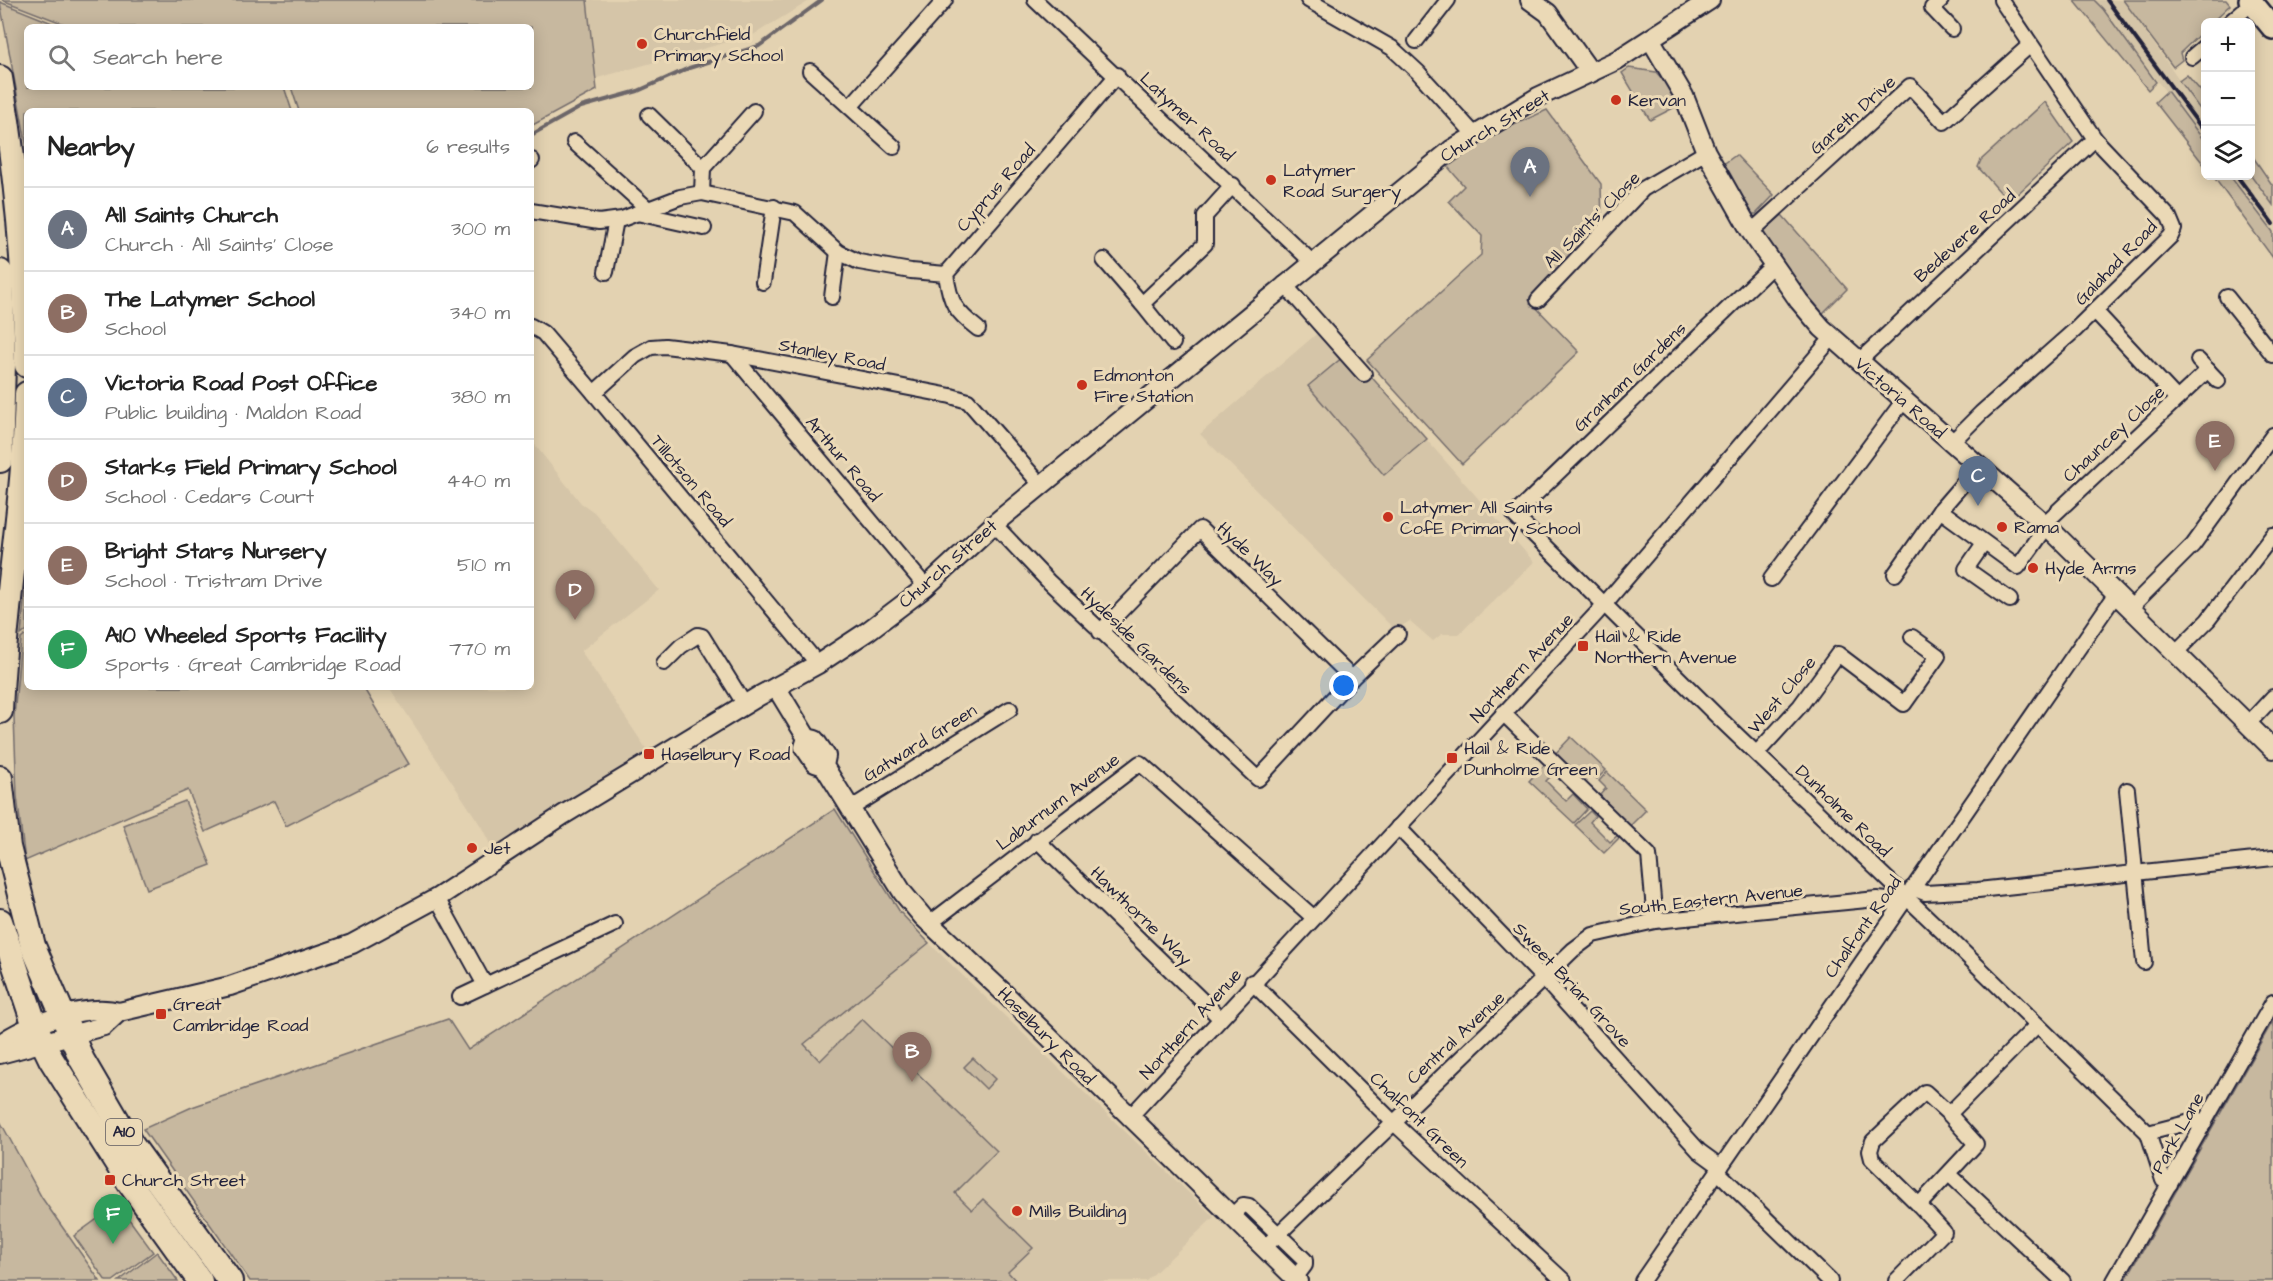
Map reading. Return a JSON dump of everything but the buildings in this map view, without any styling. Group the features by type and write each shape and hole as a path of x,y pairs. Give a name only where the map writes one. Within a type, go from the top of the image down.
{"highway":[{"path":"0,78 17,191 24,312"},
{"path":"0,272 3,365 0,460"},
{"path":"0,711 24,450"},
{"name":"A10","path":"0,778 8,847 54,1029 82,1060 131,1144 223,1272 198,1279 129,1182 80,1102 79,1085 0,921"}],"main road":[{"path":"1530,0 1548,13 1578,51 1591,73"},
{"name":"Church Street","path":"0,1044 54,1029 104,1026 119,1012 230,986 352,944 437,898 562,815 818,664 868,631 926,587 1041,485 1284,284 1451,150 1538,97 1591,73 1651,40 1710,0"},
{"path":"2251,2 2273,28"},
{"name":"Victoria Road","path":"1651,40 1684,96 1706,152 1751,232 1799,301 1832,338 2046,525 2273,750"},
{"name":"Haselbury Road","path":"776,687 807,738 815,740 826,756 824,766 903,893 929,924 1002,991 1295,1280"},
{"name":"Church Street","path":"0,1054 54,1029"}],"street":[{"path":"850,107 945,0"},
{"name":"Latymer Road","path":"1035,0 1117,75 1312,262"},
{"path":"1308,0 1392,48 1418,72 1474,134"},
{"path":"1416,41 1448,0"},
{"path":"1941,0 1932,8 1952,29"},
{"name":"Galahad Road","path":"1951,443 2095,311 2171,236 2174,229 2169,217 2095,139 2001,0"},
{"path":"2234,18 2251,2"},
{"name":"Gareth Drive","path":"1751,232 1910,86 1944,122 2030,45"},
{"path":"2192,57 2201,49"},
{"path":"810,71 894,147"},
{"name":"Cyprus Road","path":"946,274 1117,75"},
{"path":"702,193 703,168 754,111"},
{"path":"649,115 703,168"},
{"name":"Bedevere Road","path":"1859,361 2095,139"},
{"path":"574,142 642,211 704,228"},
{"name":"All Saints' Close","path":"1538,300 1643,189 1706,152"},
{"path":"1142,304 1204,244 1205,216 1233,185"},
{"path":"534,212 599,222 615,220 680,197 702,193 774,207 795,213 838,252 860,262 911,271 946,274 951,302 959,313 978,330"},
{"path":"763,282 774,207"},
{"path":"606,272 615,220"},
{"path":"832,297 838,252"},
{"path":"1104,260 1173,343"},
{"name":"Granham Gardens","path":"1514,515 1773,265"},
{"path":"1284,284 1364,374"},
{"path":"2227,297 2273,355"},
{"path":"2095,311 2177,399"},
{"name":"Tillotson Road","path":"534,328 543,333 594,393 818,664"},
{"name":"Northern Avenue","path":"1129,1118 1312,917 1604,605 1832,338"},
{"name":"Stanley Road","path":"594,393 635,356 651,347 665,346 732,354 968,401 1041,485"},
{"name":"Arthur Road","path":"732,354 926,587"},
{"name":"Chauncey Close","path":"1984,543 2018,567 2046,525 2177,399 2203,365 2218,381"},
{"path":"1771,579 1904,400"},
{"path":"2130,608 2193,545 2273,435"},
{"path":"1896,574 1940,510 1978,466"},
{"path":"1940,510 1984,543 1966,569 2010,600"},
{"name":"Dunholme Road","path":"1514,515 2148,1133 2163,1180 2170,1184"},
{"name":"Hydeside Gardens","path":"994,525 1100,632 1258,779 1352,678"},
{"name":"Hyde Way","path":"1100,632 1200,530 1352,678"},
{"path":"2174,654 2208,620 2273,535"},
{"name":"Chalfont Road","path":"1642,1281 2116,594"},
{"path":"1352,678 1398,634"},
{"path":"664,663 681,645 698,635 702,636 745,705"},
{"name":"West Close","path":"1756,753 1800,706 1838,654 1904,704 1938,656 1912,637"},
{"path":"2247,725 2273,697"},
{"name":"Gatward Green","path":"850,809 1010,709"},
{"path":"1503,713 1649,855 1655,921"},
{"name":"Laburnum Avenue","path":"929,924 1140,763 1312,917"},
{"path":"2127,790 2144,962"},
{"name":"Sweet Briar Grove","path":"1398,827 1544,979 1699,1151 1830,1281"},
{"name":"Hawthorne Way","path":"1037,840 1220,1018"},
{"name":"South Eastern Avenue","path":"1544,979 1593,934 1655,921 1877,899 1888,900 1925,893 1978,890 2273,858"},
{"path":"437,898 485,985"},
{"path":"460,997 615,924"},
{"name":"Central Avenue","path":"1264,1248 1277,1233 1544,979"},
{"name":"Chalfont Green","path":"1252,982 1393,1122 1564,1281"},
{"name":"Park Lane","path":"2114,1281 2273,1002"},
{"path":"1949,1114 2037,1025"},
{"path":"1896,1281 1944,1232 1872,1159 1870,1145 1920,1094 1928,1093 1976,1144 1919,1205"},
{"path":"2148,1133 2198,1120 2203,1124"},
{"path":"1949,1174 2062,1281"},
{"path":"1232,1216 1246,1204 1306,1262 1295,1280"}],"shaded area":[{"path":"2,0 587,0 597,90 534,124 534,108 298,108 292,90 534,90 534,24 64,24"},
{"name":"Churchfield Primary School","path":"554,0 811,0 753,35 572,85"},
{"path":"2074,0 2094,0 2103,9 2156,82 2148,90"},
{"path":"2094,0 2123,0 2201,110 2201,137"},
{"path":"2123,0 2226,0 2230,5 2216,18 2201,18 2201,33 2180,53 2182,60 2173,67"},
{"path":"0,2 55,24 24,24 24,90 285,90 291,108 24,108 24,132"},
{"path":"1629,68 1656,72 1683,103 1650,120 1622,73"},
{"path":"2187,75 2201,91 2201,111 2179,81"},
{"path":"2167,91 2201,137 2201,161 2155,102"},
{"path":"2045,102 2073,142 2009,202 1978,167 1981,160"},
{"path":"1547,110 1601,184 1602,226 1529,300 1579,352 1462,464 1367,360 1481,255 1482,236 1449,201 1464,186 1448,167 1496,133"},
{"path":"1736,155 1774,195 1756,214 1750,214 1718,168"},
{"path":"2255,160 2273,186 2273,205 2255,180"},
{"path":"2216,180 2233,180 2273,232 2273,258"},
{"path":"2233,180 2255,180 2273,205 2273,232"},
{"path":"1782,215 1847,289 1820,316 1759,235"},
{"name":"Latymer All Saints CofE Primary School","path":"1321,330 1367,372 1534,562 1459,634 1442,634 1433,641 1410,621 1395,630 1200,434"},
{"path":"1343,357 1367,372 1427,439 1384,475 1308,386"},
{"path":"534,444 581,503 594,512 659,590 581,651 647,750 596,785 492,848 481,826 391,690 534,690"},
{"path":"24,602 24,632 21,635"},
{"path":"24,636 24,690 365,690 409,764 286,826 274,801 205,832 188,790 25,861 17,796 14,717 21,639"},
{"path":"1571,737 1606,770 1597,779 1589,771 1582,777 1554,755"},
{"path":"1547,762 1553,774 1546,781 1566,801 1573,794 1587,809 1574,823 1529,781"},
{"path":"1607,772 1646,810 1628,828 1600,795 1606,788 1599,781"},
{"path":"185,801 211,865 147,889 123,825"},
{"path":"835,809 900,912 929,943 804,1044 820,1061 862,1019 997,1151 955,1193 972,1210 983,1199 1033,1248 1008,1272 1016,1281 250,1281 143,1129 192,1107 448,1019 468,1050"},
{"path":"1590,811 1595,816 1590,822 1610,842 1619,834 1621,836 1604,853 1575,825"},
{"path":"929,943 1214,1217 1146,1281 680,1281 804,1043"},
{"path":"2273,1021 2273,1281 2125,1281"},
{"path":"973,1058 995,1079 986,1089 964,1067"},
{"path":"0,1121 42,1198 100,1281 0,1281"},
{"path":"118,1204 153,1252 113,1281 106,1281 74,1236"},
{"path":"157,1252 178,1281 119,1281"}],"waterway":[{"path":"534,133 581,107 638,91 689,68 759,46 822,0"}],"railway":[{"path":"2107,0 2201,127"},
{"path":"2240,180 2273,224"}],"place":[{"name":"Churchfield Primary School","path":"642,44"},
{"name":"Kervan","path":"1616,100"},
{"name":"Latymer Road Surgery","path":"1271,180"},
{"name":"All Saints Church","path":"1530,197"},
{"name":"Edmonton Fire Station","path":"1082,385"},
{"name":"Bright Stars Nursery","path":"2215,471"},
{"name":"Victoria Road Post Office","path":"1978,506"},
{"name":"Latymer All Saints CofE Primary School","path":"1388,517"},
{"name":"Rama","path":"2002,527"},
{"name":"Hyde Arms","path":"2033,568"},
{"name":"Starks Field Primary School","path":"575,620"},
{"name":"Hail & Ride Northern Avenue","path":"1583,646"},
{"name":"Haselbury Road","path":"649,754"},
{"name":"Hail & Ride Dunholme Green","path":"1452,758"},
{"name":"Jet","path":"472,848"},
{"name":"Great Cambridge Road","path":"161,1014"},
{"name":"The Latymer School","path":"912,1082"},
{"name":"Church Street","path":"110,1180"},
{"name":"Mills Building","path":"1017,1211"},
{"name":"A10 Wheeled Sports Facility","path":"113,1244"}]}
